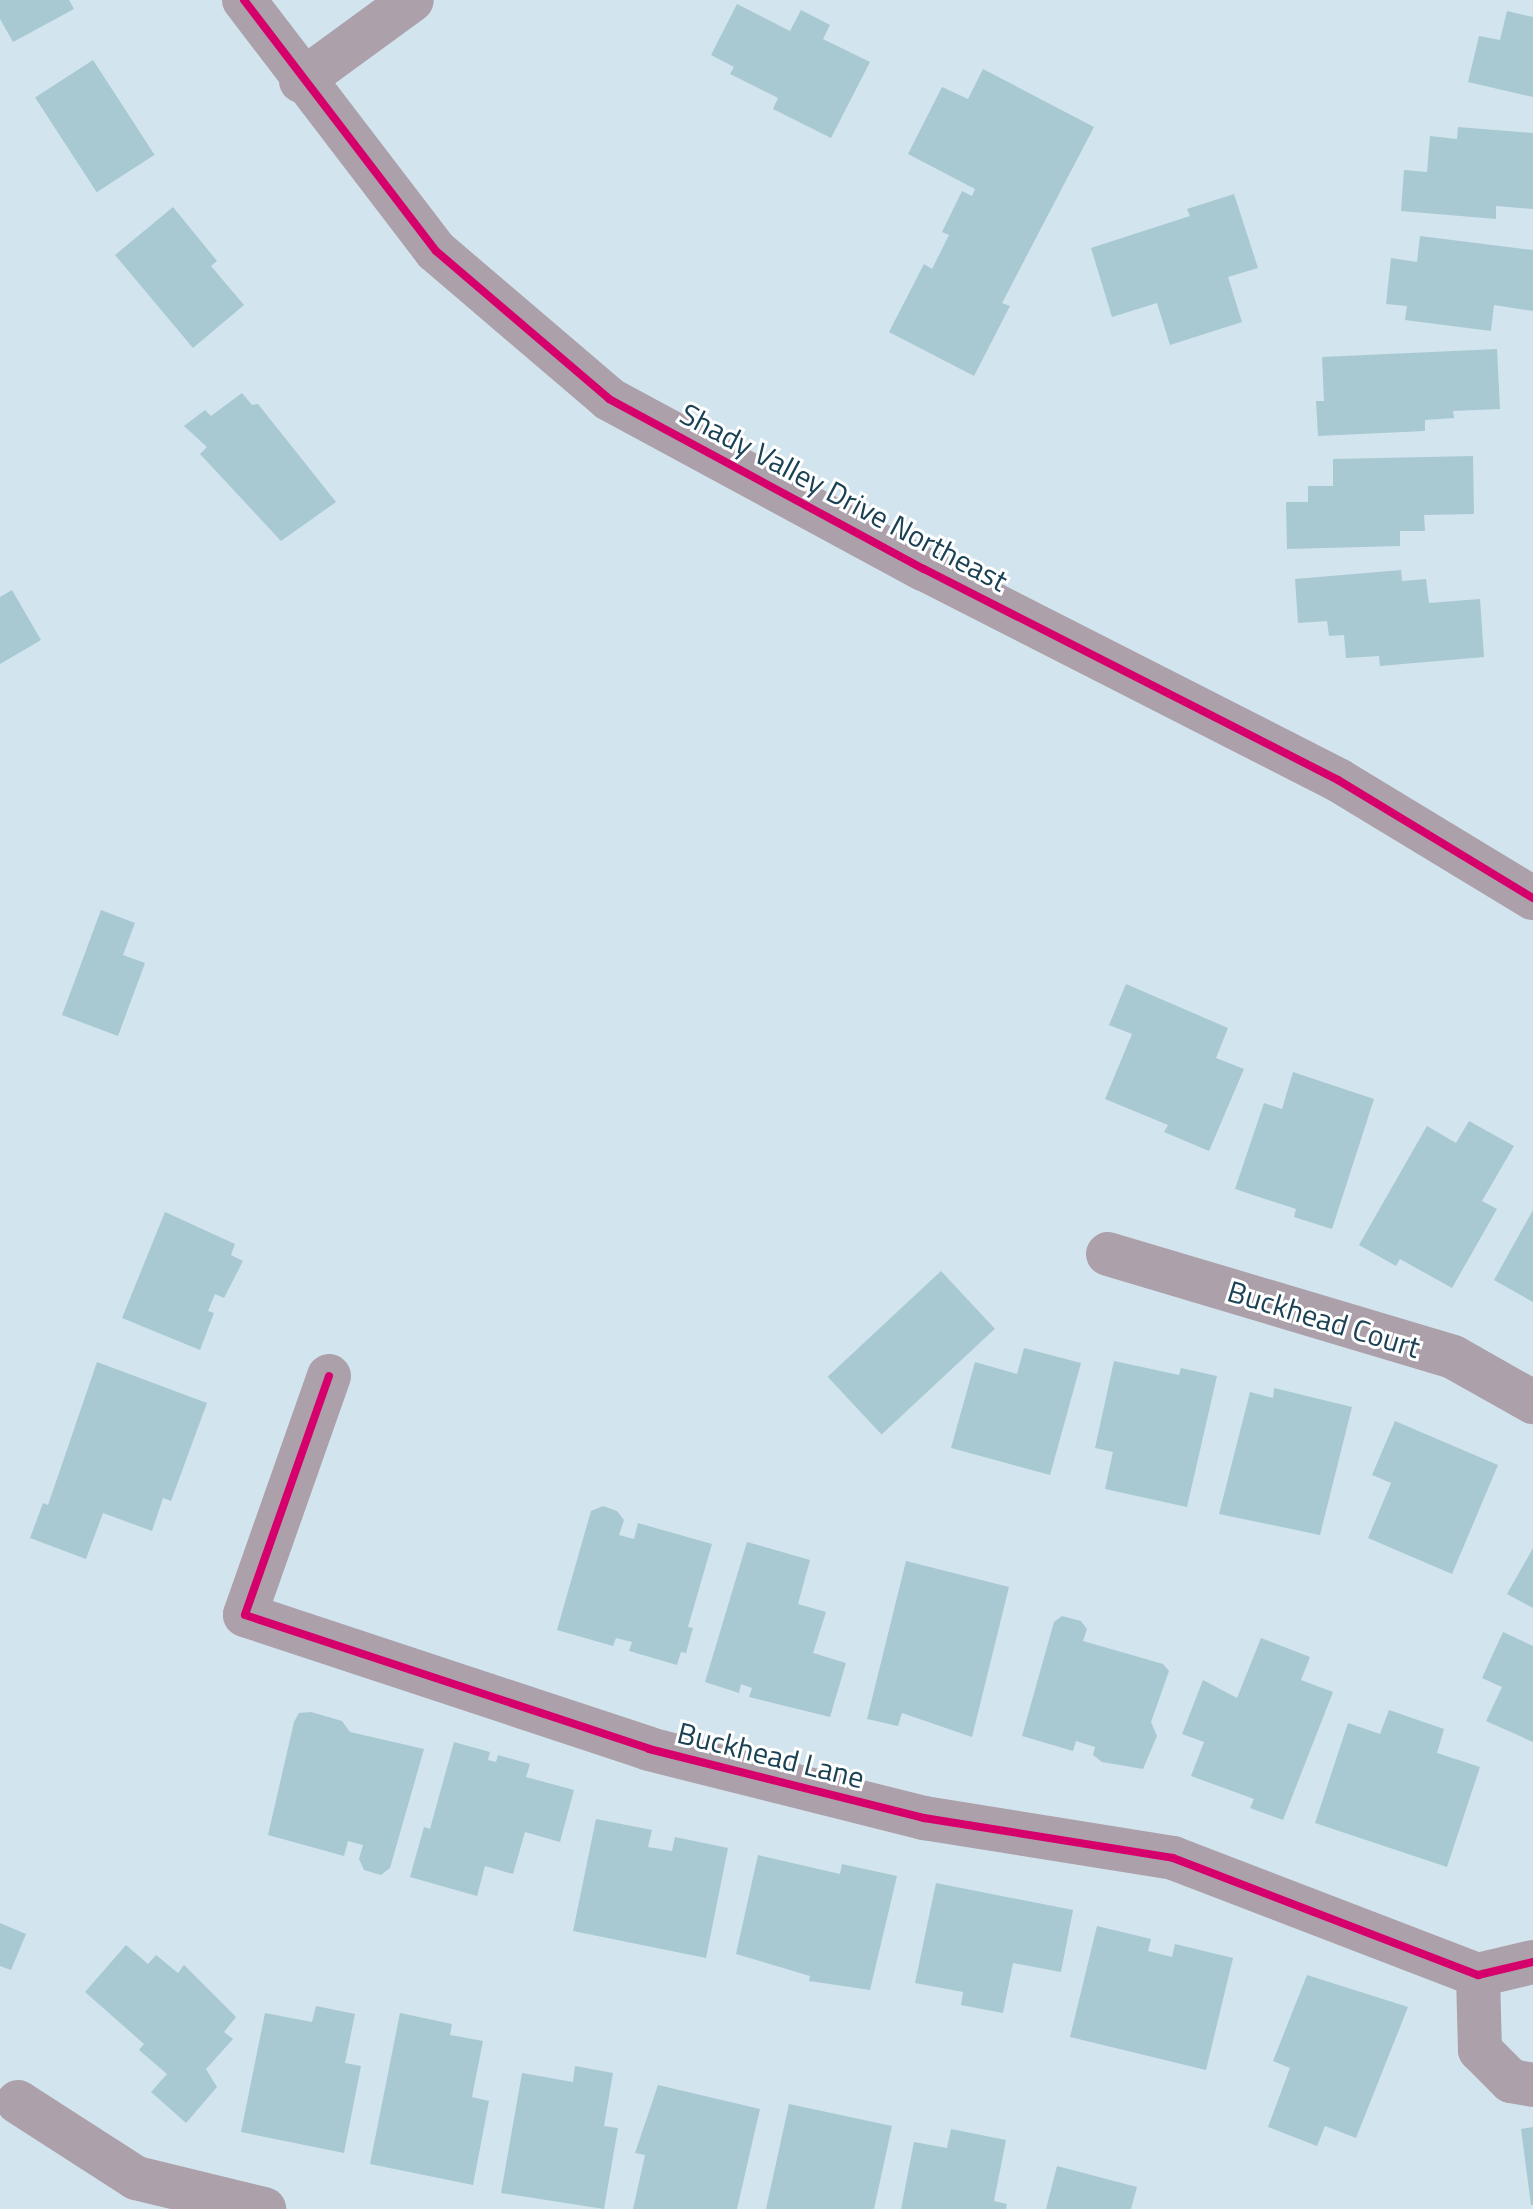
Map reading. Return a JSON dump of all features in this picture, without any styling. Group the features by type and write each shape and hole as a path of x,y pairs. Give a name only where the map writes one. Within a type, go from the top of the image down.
{"street":[{"name":"Shady Valley Drive Northeast","path":"244,0 301,81 436,251 609,399 924,569 1338,780 1533,898"},
{"path":"301,81 412,0"},
{"name":"Buckhead Court","path":"1108,1254 1453,1357 1533,1402"},
{"name":"Buckhead Lane","path":"329,1376 245,1615 649,1749 924,1818 1173,1858 1478,1975"},
{"path":"1533,1962 1478,1975 1480,2050 1511,2081 1533,2085"},
{"path":"18,2102 136,2178 264,2209"}],"building":[{"path":"0,0 69,0 74,9 13,42 0,19"},
{"path":"737,4 790,31 801,10 830,25 823,39 870,62 831,138 773,109 778,98 730,74 734,67 711,55"},
{"path":"1507,11 1533,17 1533,97 1468,82 1479,36 1500,40"},
{"path":"93,60 155,155 97,192 35,98"},
{"path":"983,69 1094,127 1002,303 1010,306 974,376 889,332 924,264 932,269 949,235 942,232 962,191 972,196 975,189 908,154 942,87 968,99"},
{"path":"1458,127 1533,133 1533,209 1496,206 1496,219 1401,211 1404,170 1427,172 1430,136 1457,139"},
{"path":"1234,194 1258,268 1228,277 1242,322 1170,345 1157,303 1112,317 1091,248 1190,216 1187,209"},
{"path":"173,207 217,261 211,266 244,305 193,348 115,255"},
{"path":"1420,236 1533,250 1533,311 1494,305 1491,331 1405,320 1407,306 1386,304 1391,258 1417,262"},
{"path":"1497,349 1500,409 1453,411 1454,418 1425,420 1425,431 1318,436 1316,401 1324,401 1322,357"},
{"path":"242,393 252,405 258,404 336,502 281,541 200,454 207,447 184,426 205,410 211,416"},
{"path":"1473,456 1474,514 1424,515 1425,531 1400,531 1400,546 1287,549 1286,502 1308,502 1308,486 1333,486 1333,459"},
{"path":"1401,570 1402,581 1426,579 1429,603 1480,599 1484,657 1380,666 1379,656 1346,658 1344,635 1329,636 1327,621 1298,623 1295,579"},
{"path":"12,590 41,640 0,664 0,597"},
{"path":"101,910 135,923 123,955 145,963 118,1036 62,1015"},
{"path":"1126,984 1228,1028 1216,1058 1244,1069 1209,1151 1164,1132 1168,1125 1105,1099 1132,1034 1109,1025"},
{"path":"1293,1072 1374,1099 1332,1229 1294,1217 1296,1209 1235,1189 1264,1103 1282,1109"},
{"path":"1469,1121 1514,1146 1482,1201 1497,1209 1452,1288 1400,1259 1396,1266 1359,1245 1427,1126 1456,1143"},
{"path":"1533,1210 1533,1302 1494,1280"},
{"path":"165,1212 235,1244 231,1255 243,1261 224,1298 215,1294 208,1311 214,1313 200,1350 122,1318"},
{"path":"941,1271 995,1329 882,1434 828,1377"},
{"path":"1024,1348 1081,1363 1050,1475 951,1448 975,1362 1017,1374"},
{"path":"1114,1361 1179,1375 1181,1368 1217,1376 1187,1507 1105,1489 1113,1452 1095,1448"},
{"path":"97,1362 207,1403 171,1501 163,1498 152,1531 103,1513 86,1559 30,1538 43,1503 48,1505"},
{"path":"1274,1388 1352,1407 1320,1535 1219,1514 1250,1392 1273,1398"},
{"path":"1395,1421 1498,1465 1452,1574 1368,1538 1391,1483 1372,1475"},
{"path":"603,1506 617,1511 624,1520 619,1535 634,1539 638,1523 712,1544 688,1627 693,1628 686,1653 681,1652 677,1665 629,1651 632,1642 616,1638 613,1646 557,1630 591,1511"},
{"path":"747,1542 810,1560 798,1604 826,1612 813,1653 846,1663 830,1717 749,1697 752,1688 741,1684 739,1693 705,1682"},
{"path":"1533,1548 1533,1608 1507,1594"},
{"path":"906,1561 1009,1587 972,1737 902,1713 898,1726 867,1719"},
{"path":"1062,1616 1081,1621 1087,1629 1083,1641 1163,1664 1169,1671 1151,1722 1157,1736 1143,1769 1102,1762 1093,1755 1095,1747 1076,1741 1073,1751 1022,1736 1054,1622"},
{"path":"1503,1632 1533,1646 1533,1742 1486,1721 1502,1687 1482,1678"},
{"path":"1261,1638 1310,1657 1301,1680 1333,1692 1283,1820 1250,1808 1254,1799 1191,1776 1204,1742 1182,1734 1203,1680 1237,1698"},
{"path":"1389,1710 1444,1729 1437,1753 1480,1767 1447,1867 1315,1823 1348,1723 1380,1734"},
{"path":"311,1712 342,1721 350,1732 424,1749 390,1868 381,1875 364,1870 359,1859 363,1845 348,1841 344,1856 268,1835 294,1722 299,1713"},
{"path":"454,1742 490,1752 488,1760 496,1762 498,1755 530,1764 526,1777 574,1790 560,1842 525,1832 513,1874 485,1866 477,1896 410,1877 424,1827 430,1829"},
{"path":"596,1819 652,1830 648,1847 672,1851 675,1837 728,1848 706,1958 573,1931"},
{"path":"758,1855 840,1874 842,1864 897,1876 870,1990 809,1981 810,1976 736,1954"},
{"path":"936,1883 1073,1910 1061,1972 1013,1963 1003,2013 961,2005 963,1992 915,1983"},
{"path":"0,1923 26,1934 11,1970 0,1966"},
{"path":"1097,1926 1151,1939 1148,1951 1172,1957 1175,1944 1233,1958 1206,2070 1070,2037"},
{"path":"126,1945 148,1964 156,1955 178,1973 184,1965 236,2017 224,2032 233,2039 206,2069 217,2087 186,2123 151,2092 167,2074 139,2050 144,2044 85,1992"},
{"path":"1307,1975 1408,2007 1356,2138 1325,2126 1317,2146 1268,2127 1290,2068 1273,2061"},
{"path":"316,2006 355,2014 345,2063 361,2066 344,2153 241,2132 265,2013 312,2022"},
{"path":"400,2013 452,2024 450,2035 483,2041 472,2097 489,2101 473,2185 370,2164"},
{"path":"575,2066 613,2073 604,2126 618,2128 604,2209 501,2193 522,2073 573,2082"},
{"path":"658,2085 760,2109 737,2209 633,2209 645,2155 635,2153"},
{"path":"789,2104 892,2126 874,2209 766,2209"},
{"path":"1533,2127 1533,2205 1531,2205 1521,2129"},
{"path":"951,2129 1006,2140 994,2201 1007,2204 1006,2209 901,2209 914,2142 947,2148"},
{"path":"1057,2166 1137,2187 1131,2209 1046,2209"}],"cycle path":[{"path":"244,0 436,251 609,399 924,569 1338,780 1533,898"},
{"path":"329,1376 245,1615 649,1749 924,1818 1173,1858 1478,1975 1533,1962"}]}
